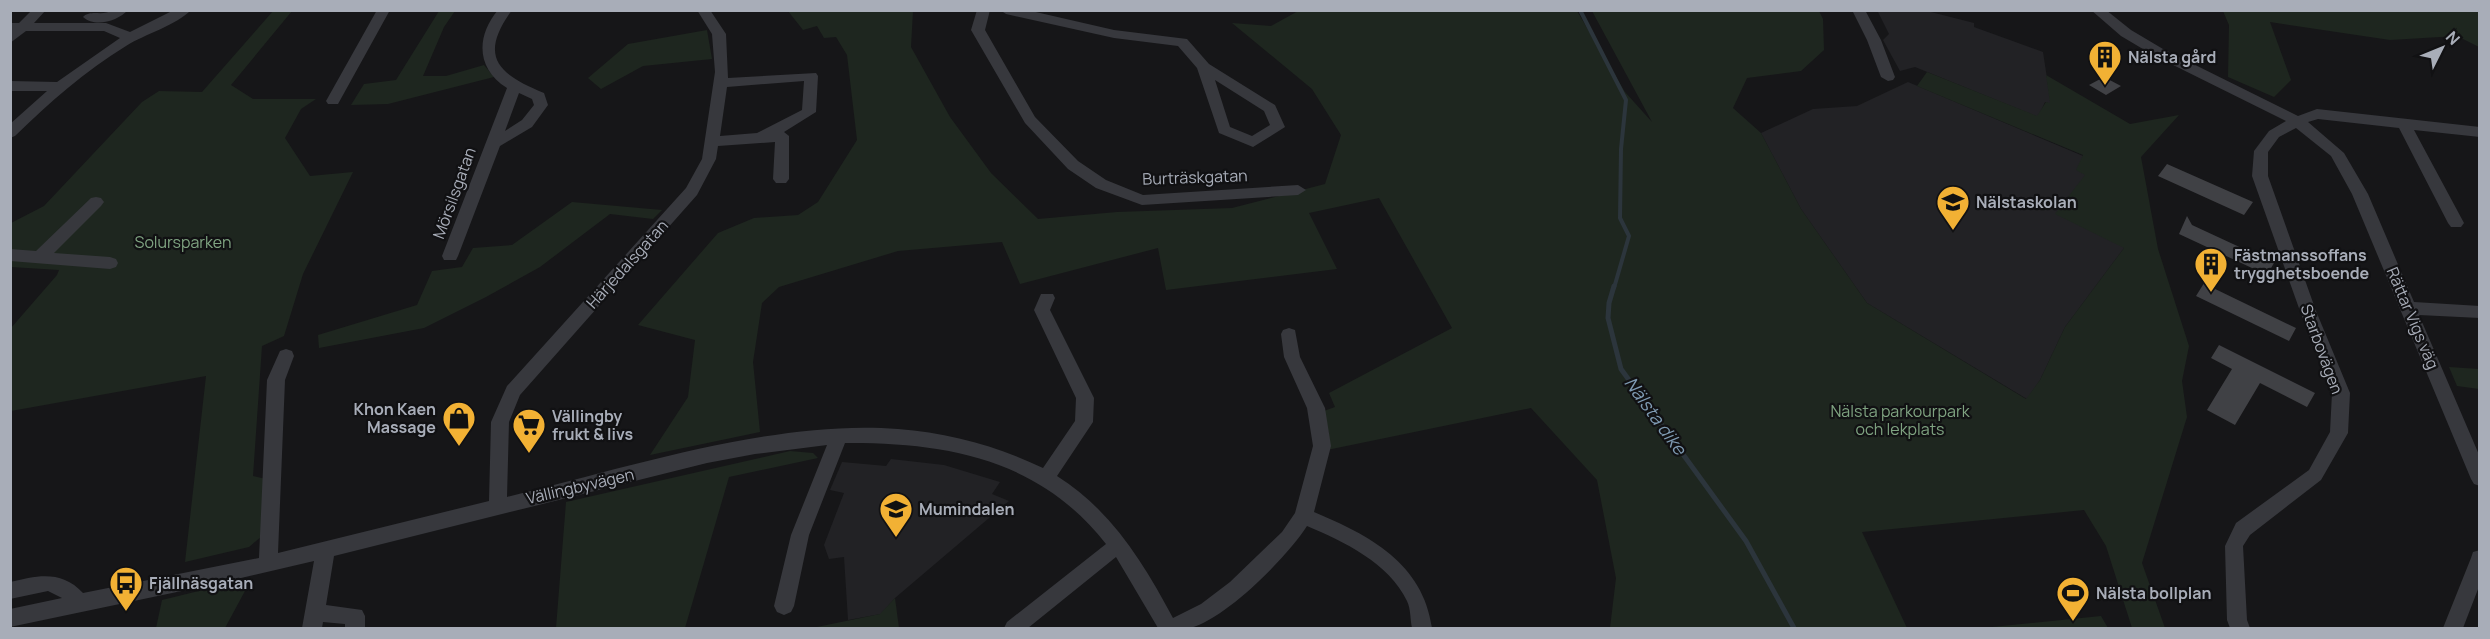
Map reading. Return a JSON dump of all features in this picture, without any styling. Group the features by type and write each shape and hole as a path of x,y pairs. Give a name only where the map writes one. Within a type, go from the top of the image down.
{"street":[{"path":"12,34 38,13 110,18 122,10"},
{"path":"10,133 40,103 131,37 185,10"},
{"path":"333,101 384,10"},
{"name":"Mörsilsgatan","path":"492,144 506,138 537,113 541,105 539,96 506,82 497,73 488,53 489,33 506,10"},
{"name":"Härjedalsgatan","path":"498,506 500,422 513,392 693,191 709,159 720,83 719,34 703,10"},
{"name":"Burträskgatan","path":"984,10 978,30 1030,120 1073,165 1101,184 1142,200 1298,190"},
{"name":"Burträskgatan","path":"1006,10 1114,34 1182,42 1204,67 1270,108 1278,127 1253,142 1224,130 1204,67"},
{"path":"1858,10 1874,40 1888,76"},
{"name":"Rättar Vigs väg","path":"2097,10 2126,33 2158,52 2297,121 2337,153 2360,194 2480,479"},
{"path":"12,34 106,27 131,37"},
{"path":"720,83 811,75 809,112 762,137"},
{"path":"10,86 61,87"},
{"name":"Mörsilsgatan","path":"450,256 515,86"},
{"path":"10,147 53,104 61,87"},
{"path":"2297,121 2317,114 2480,132"},
{"name":"Starbovägen","path":"2241,628 2237,620 2234,546 2238,537 2243,529 2315,475 2339,433 2341,393 2308,311 2260,176 2261,152 2274,134 2297,121"},
{"path":"2404,124 2456,223"},
{"path":"712,142 782,136 781,179"},
{"path":"39,258 96,202"},
{"path":"10,255 39,258 62,267 110,263"},
{"path":"1045,479 1084,422 1085,398 1042,310 1047,298"},
{"path":"2409,308 2480,312"},
{"path":"1170,628 1208,610 1237,588 1289,538 1303,516 1322,446 1316,408 1292,357 1289,334"},
{"path":"268,564 276,380 286,356"},
{"name":"Vällingbyvägen","path":"10,618 268,564 660,467 772,444 883,435 938,440 1006,458 1072,497 1097,519 1119,544 1142,578 1170,628"},
{"path":"784,606 800,536 839,437"},
{"path":"1303,516 1335,529 1396,569 1416,599 1422,628"},
{"path":"1014,628 1119,544"},
{"path":"325,550 313,621 355,616 355,628"},
{"path":"2453,628 2480,558"},
{"path":"10,591 48,581 69,589 79,602"}],"shaded area":[{"path":"1877,10 1927,11 1974,23 1974,27 2043,52 2051,104 2045,102 2038,117 1915,67 1900,71 1883,40 1889,34"},
{"name":"Nälstaskolan","path":"1908,82 2083,156 2079,168 2086,174 2124,248 2065,327 2040,380 2027,399 1867,303 1801,209 1761,133 1813,109 1857,106"},
{"name":"Mumindalen","path":"891,459 944,465 1000,482 992,494 1009,501 895,598 881,614 848,620 844,557 829,559 824,545 844,493 830,490 842,462 886,466"}],"green space":[{"name":"Nälsta parkourpark och lekplats","path":"1300,10 1577,11 1625,92 1652,122 1592,11 1819,11 1823,19 1824,50 1801,71 1747,78 1733,108 1761,133 1801,209 1867,303 2026,399 2040,380 2065,327 2124,248 2055,214 2085,175 2076,170 2083,155 1917,86 1927,72 2037,116 2046,102 2050,103 2046,75 2130,124 2179,115 2141,157 2158,249 2189,346 2182,381 2187,417 2142,563 2165,628 2132,628 2106,546 2084,510 1862,532 1907,628 1610,628 1616,578 1597,480 1531,408 1327,450 1329,435 1324,411 1335,407 1329,393 1452,328 1379,198 1309,213 1337,269 1166,290 1158,248 1020,284 1002,242 898,251 779,287 762,303 753,362 760,432 650,455 688,397 695,340 638,325 718,233 754,218 798,215 818,202 857,140 847,55 836,37 824,38 817,26 803,30 788,11 913,11 911,47 950,117 991,173 1038,219 1117,212 1232,208 1325,184 1341,135 1312,89 1232,23 1271,26"},
{"name":"Solursparken","path":"273,11 292,11 231,85 253,99 316,99 301,109 285,138 310,176 353,172 303,274 284,336 262,346 253,476 266,479 262,536 249,547 185,562 206,376 11,411 11,328 59,270 11,267 11,223 44,206 142,102 159,91 202,92"},
{"path":"439,11 455,11 444,27 423,76 446,76 484,65 494,77 388,104 351,105 364,84 396,80"},
{"path":"2223,11 2479,11 2479,47 2457,36 2390,40 2270,22 2291,80 2274,97 2228,77 2229,25"},
{"path":"707,30 712,59 643,66 601,89 588,78 628,44"},
{"path":"572,202 662,210 653,219 610,214 540,267 424,328 319,348 318,335 417,305 432,271 462,267 473,248 512,245"},
{"path":"2449,367 2479,369 2479,389 2457,386"},
{"path":"790,451 813,453 818,458 729,477 685,628 556,628 566,502"},
{"path":"252,578 225,628 156,628 162,600"},
{"path":"895,598 899,628 812,628 880,614"},
{"name":"Nälsta bollplan","path":"2101,616 2108,628 1982,628"}],"building":[{"name":"Nälsta gård","path":"2104,77 2121,86 2106,95 2089,85"},
{"path":"2167,164 2253,202 2244,215 2158,176"},
{"path":"2187,216 2192,225 2274,263 2267,275 2179,234"},
{"path":"2206,280 2211,287 2296,328 2289,341 2196,296"},
{"path":"2219,345 2315,393 2307,407 2260,383 2235,425 2207,410 2232,369 2211,358"}],"waterway":[{"name":"Nälsta dike","path":"1580,10 1626,100 1621,149 1620,218 1629,236 1614,288"},
{"name":"Nälsta dike","path":"1614,286 1608,318 1621,369 1746,541 1794,628"}],"place":[{"name":"Nälsta gård","path":"2105,86"},
{"name":"Nälstaskolan","path":"1953,231"},
{"name":"Fästmanssoffans trygghetsboende","path":"2211,293"},
{"name":"Khon Kaen Massage","path":"459,447"},
{"name":"Vällingby frukt & livs","path":"529,454"},
{"name":"Mumindalen","path":"896,538"},
{"name":"Fjällnäsgatan","path":"126,612"},
{"name":"Nälsta bollplan","path":"2073,622"}]}
